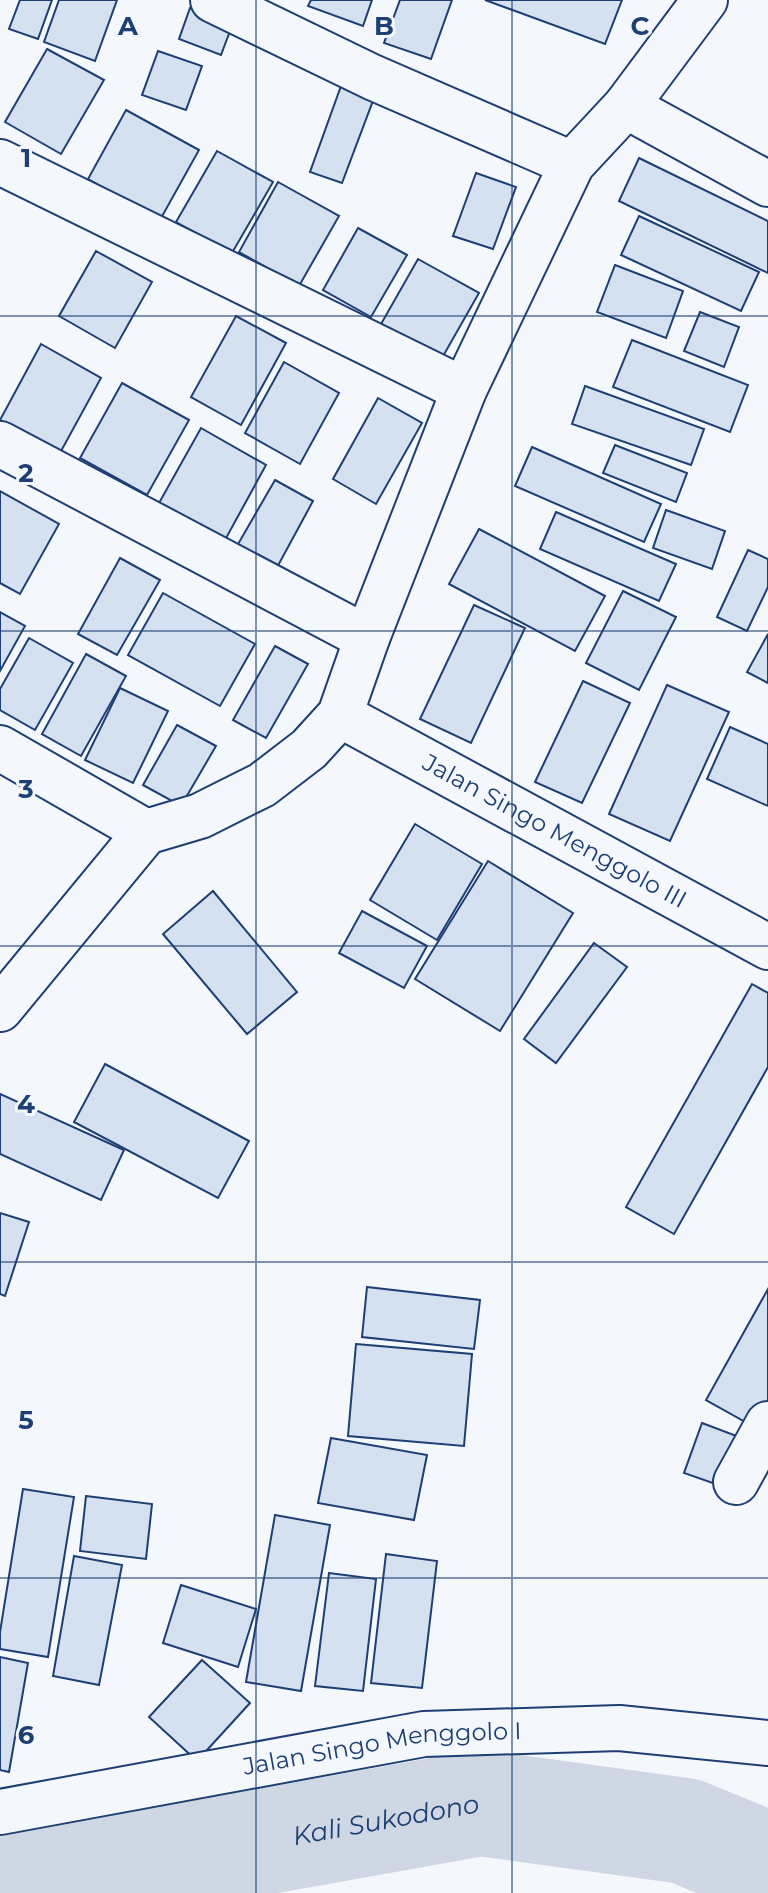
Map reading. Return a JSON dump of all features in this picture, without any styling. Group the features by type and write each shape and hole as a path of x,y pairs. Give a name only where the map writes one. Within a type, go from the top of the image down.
{"street":[{"path":"213,0 372,77 572,164"},
{"path":"0,1009 146,832 200,816 262,785 309,749 340,715 464,390 572,164 626,106 705,0"},
{"path":"626,106 768,184"},
{"path":"0,162 464,390"},
{"path":"0,444 367,638"},
{"name":"Jalan Singo Menggolo III","path":"340,715 768,947"},
{"path":"0,748 146,832"},
{"path":"736,1482 768,1424"},
{"name":"Jalan Singo Menggolo I","path":"0,1812 424,1734 619,1728 768,1743"}],"building":[{"path":"20,0 52,0 38,39 9,29"},
{"path":"59,0 117,0 95,61 44,42"},
{"path":"311,0 372,0 363,26 308,6"},
{"path":"400,0 452,0 431,59 384,43"},
{"path":"485,0 622,0 605,44"},
{"path":"190,8 233,23 221,55 179,39"},
{"path":"47,49 104,80 61,154 5,122"},
{"path":"158,51 202,66 186,110 142,95"},
{"path":"341,86 374,98 342,183 310,172"},
{"path":"126,110 199,150 160,220 88,179"},
{"path":"217,151 273,182 232,253 176,222"},
{"path":"639,158 768,221 768,273 619,201"},
{"path":"476,173 516,187 493,249 453,236"},
{"path":"278,182 339,216 299,286 239,252"},
{"path":"639,216 759,272 741,311 621,255"},
{"path":"358,228 407,255 371,317 323,290"},
{"path":"96,251 152,282 115,348 59,316"},
{"path":"418,259 479,293 442,358 381,324"},
{"path":"615,265 683,291 666,338 597,312"},
{"path":"700,312 739,327 724,367 684,351"},
{"path":"236,316 286,343 241,425 191,397"},
{"path":"632,340 748,385 730,432 613,387"},
{"path":"41,344 101,378 60,453 0,420"},
{"path":"284,362 339,393 300,464 245,433"},
{"path":"122,383 189,420 147,495 80,458"},
{"path":"585,386 704,429 691,465 572,424"},
{"path":"378,398 422,423 376,504 333,479"},
{"path":"201,428 266,465 225,540 159,503"},
{"path":"615,445 687,473 676,502 603,473"},
{"path":"532,447 661,504 644,542 515,486"},
{"path":"275,480 313,501 274,573 234,551"},
{"path":"0,491 59,524 20,594 0,583"},
{"path":"666,510 725,531 712,569 653,548"},
{"path":"556,512 676,564 659,601 540,549"},
{"path":"479,529 605,596 575,651 449,584"},
{"path":"748,550 768,559 768,587 747,631 717,617"},
{"path":"120,558 160,580 117,655 78,634"},
{"path":"623,591 676,617 639,690 586,663"},
{"path":"163,593 255,644 220,706 128,655"},
{"path":"474,605 525,628 471,743 420,719"},
{"path":"0,612 25,626 0,671"},
{"path":"768,634 768,683 747,672"},
{"path":"29,638 73,663 35,730 0,710 0,689"},
{"path":"275,646 308,664 266,738 233,720"},
{"path":"86,654 126,676 81,756 42,734"},
{"path":"583,681 630,703 582,803 535,782"},
{"path":"667,685 729,712 670,841 609,814"},
{"path":"120,688 168,711 133,783 85,760"},
{"path":"177,725 216,746 181,806 143,785"},
{"path":"730,727 768,744 768,806 707,779"},
{"path":"415,824 482,864 437,940 370,900"},
{"path":"488,861 573,913 500,1031 415,979"},
{"path":"213,891 297,992 247,1034 163,934"},
{"path":"362,911 427,946 404,988 339,953"},
{"path":"594,943 627,967 556,1063 524,1039"},
{"path":"752,984 768,993 768,1067 674,1234 626,1207"},
{"path":"105,1064 249,1141 218,1198 74,1122"},
{"path":"0,1094 124,1150 101,1200 0,1154"},
{"path":"0,1213 29,1222 5,1296 0,1294"},
{"path":"367,1287 480,1300 474,1349 362,1337"},
{"path":"768,1289 768,1406 756,1428 706,1400"},
{"path":"356,1344 472,1354 464,1446 348,1436"},
{"path":"702,1423 742,1438 724,1487 684,1473"},
{"path":"331,1438 427,1455 414,1520 318,1503"},
{"path":"23,1489 74,1497 48,1657 0,1649 0,1632"},
{"path":"86,1496 152,1504 146,1559 80,1551"},
{"path":"275,1515 330,1525 301,1691 246,1682"},
{"path":"386,1554 437,1561 422,1688 371,1683"},
{"path":"74,1556 122,1565 99,1685 53,1676"},
{"path":"329,1573 376,1579 363,1691 315,1686"},
{"path":"181,1585 256,1609 238,1667 163,1643"},
{"path":"0,1657 28,1663 9,1772 0,1770"},
{"path":"202,1660 250,1703 197,1761 149,1717"}],"waterway":[{"name":"Kali Sukodono","path":"0,1889 480,1803 685,1831 768,1865"}]}
